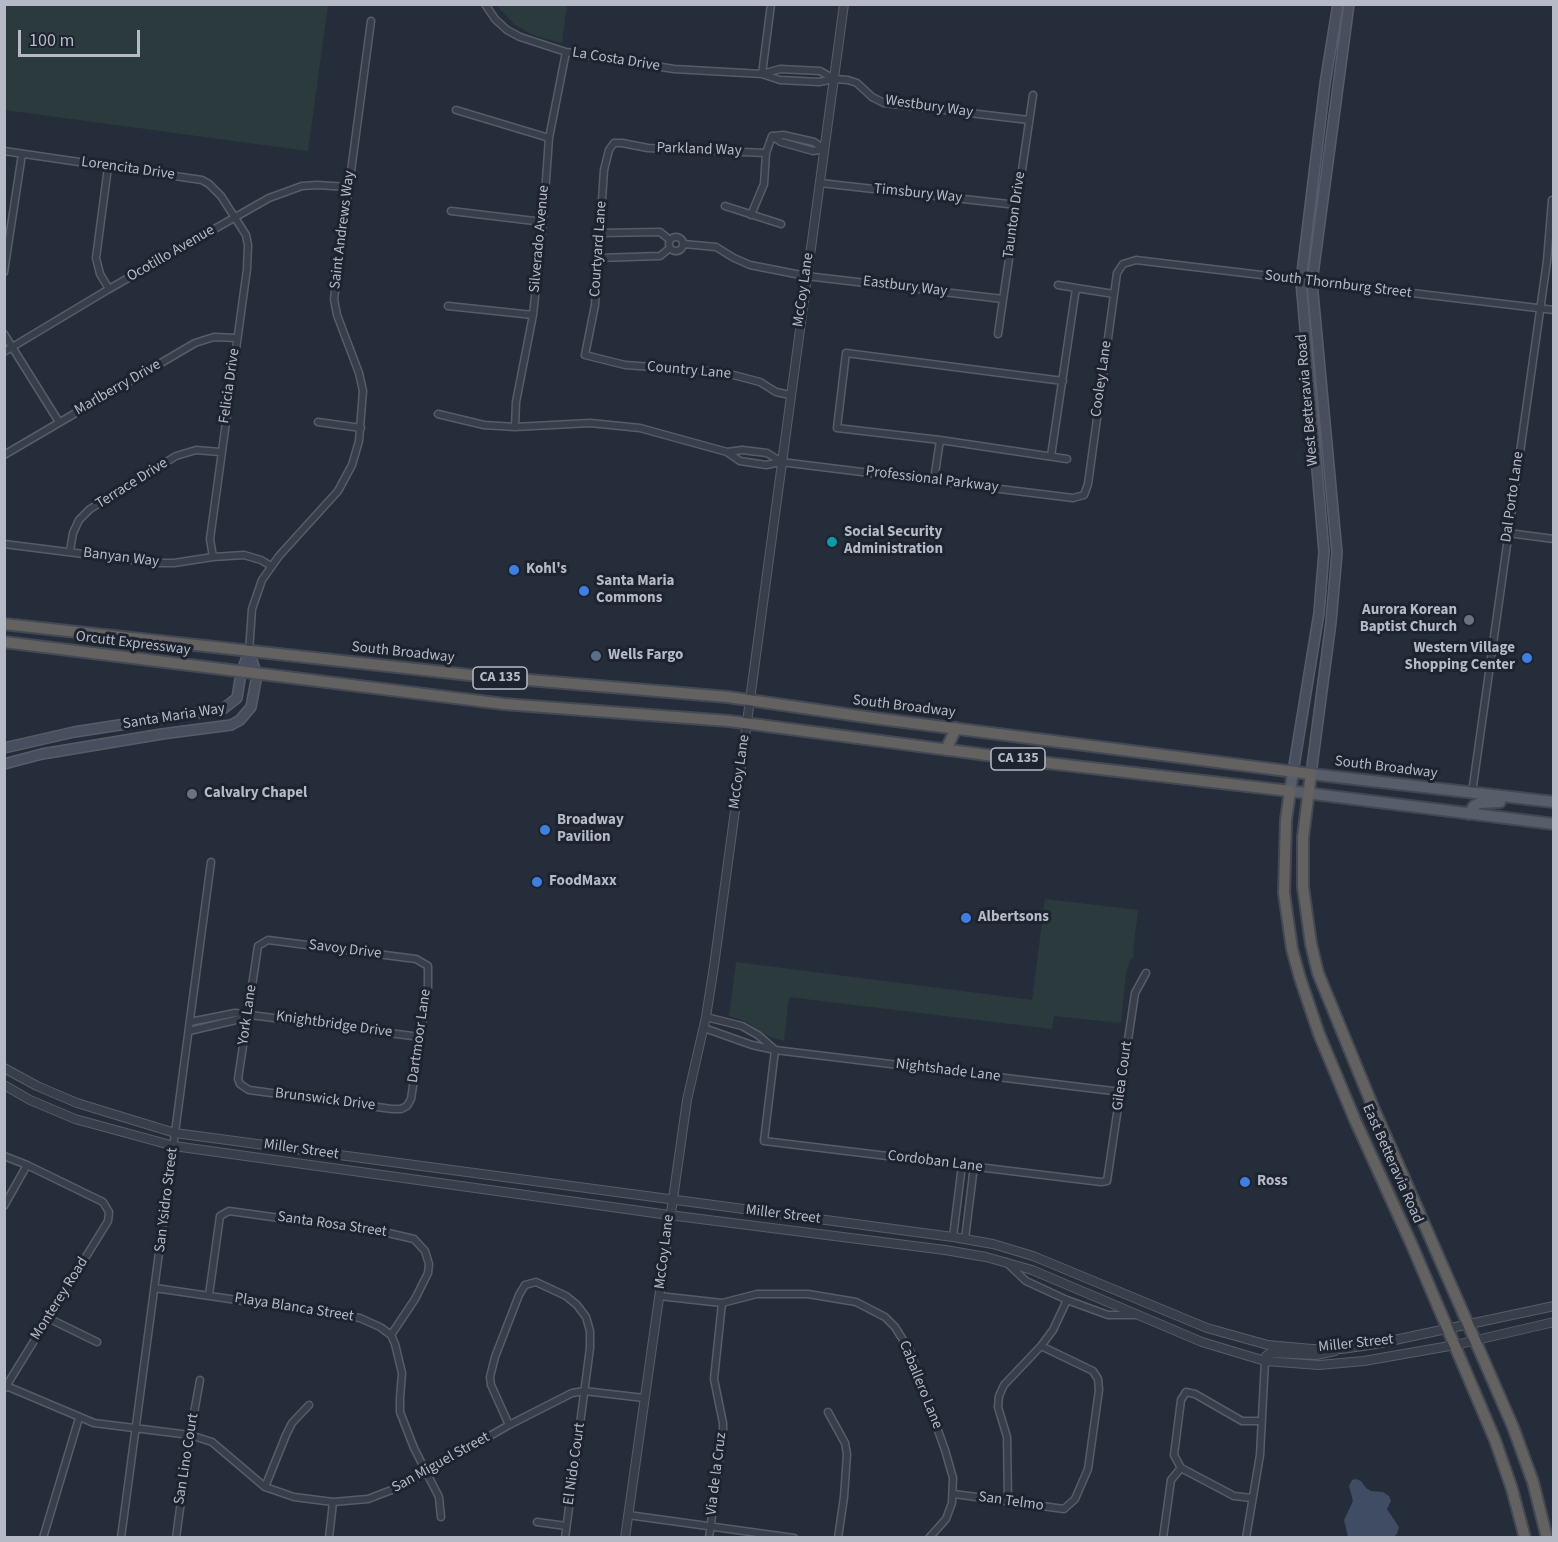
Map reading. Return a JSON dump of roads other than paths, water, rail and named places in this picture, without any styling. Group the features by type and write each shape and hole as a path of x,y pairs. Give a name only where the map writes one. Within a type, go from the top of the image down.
{"highway":[{"name":"Orcutt Expressway","path":"4,624 249,652"},
{"name":"Orcutt Expressway","path":"4,642 257,675"},
{"name":"South Broadway","path":"249,652 470,675 750,700 1311,774"},
{"name":"CA 135","path":"257,675 504,704 747,724 1290,791"},
{"path":"944,727 946,750"},
{"path":"946,750 956,728"},
{"name":"West Betteravia Road","path":"1308,793 1311,774"},
{"name":"East Betteravia Road","path":"1290,791 1286,820 1283,887 1292,949 1319,1034 1495,1440 1512,1489 1525,1538"},
{"name":"East Betteravia Road","path":"1308,793 1303,837 1303,886 1311,947 1318,973 1385,1135 1513,1427 1533,1482 1547,1538"},
{"path":"1366,1144 1385,1135"}],"main road":[{"name":"West Betteravia Road","path":"1290,791 1319,613 1324,562 1301,281 1325,84 1338,4"},
{"name":"West Betteravia Road","path":"1311,774 1331,622 1336,553 1312,282 1349,4"},
{"name":"Santa Maria Way","path":"4,748 74,732 223,709 237,698 241,673 249,652"},
{"name":"Santa Maria Way","path":"4,764 42,754 231,725 240,720 251,707 257,675 249,652"},
{"name":"South Broadway","path":"1311,774 1554,802"},
{"name":"CA 135","path":"1290,791 1554,824"},
{"path":"1469,814 1479,802 1554,808"}],"street":[{"name":"La Costa Drive","path":"485,4 495,19 507,30 520,37 566,52 674,69 762,74 780,80 819,82 834,79"},
{"path":"762,74 771,4"},
{"name":"McCoy Lane","path":"625,1538 671,1200 687,1101 706,1017 843,4"},
{"name":"Saint Andrews Way","path":"249,652 252,609 262,580 271,566 338,491 352,465 361,428 363,391 359,373 337,315 334,299 371,21"},
{"name":"Silverado Avenue","path":"515,427 516,402 533,315 549,138 566,52"},
{"name":"La Costa Drive","path":"762,74 780,69 820,71 834,79"},
{"name":"Westbury Way","path":"834,79 857,83 872,97 884,103 1029,120"},
{"name":"Taunton Drive","path":"999,334 1032,95"},
{"path":"456,110 549,138"},
{"path":"752,215 764,184 766,153 772,136 781,142 813,151 824,149"},
{"name":"Parkland Way","path":"614,143 622,142 648,148 766,153"},
{"name":"Courtyard Lane","path":"585,355 595,305 604,170 609,150 614,143"},
{"name":"Lorencita Drive","path":"4,151 202,180 221,196 235,217"},
{"path":"4,272 22,154"},
{"path":"108,167 96,258 100,274 109,289"},
{"name":"Timsbury Way","path":"820,183 1017,205"},
{"name":"Ocotillo Avenue","path":"4,352 269,198 291,189 317,185 348,187"},
{"name":"Dal Porto Lane","path":"1472,793 1548,253 1552,200"},
{"path":"725,206 781,224"},
{"path":"451,211 543,222"},
{"name":"Felicia Drive","path":"213,557 210,538 220,452 247,268 246,236 235,217"},
{"path":"600,233 660,232 670,240"},
{"path":"678,237 684,244 680,251 674,252 670,248 670,240 678,237"},
{"name":"Eastbury Way","path":"684,244 716,247 750,265 806,276 1004,299"},
{"path":"598,258 660,256 670,248"},
{"name":"South Thornburg Street","path":"1123,264 1136,260 1554,310"},
{"name":"Cooley Lane","path":"1084,495 1088,484 1117,273 1123,264"},
{"path":"1058,285 1114,294"},
{"path":"1051,456 1076,288"},
{"path":"448,306 533,315"},
{"path":"4,334 59,422"},
{"name":"Marlberry Drive","path":"4,455 195,344 214,337 237,338"},
{"path":"1063,381 846,353 837,428 940,440 1066,459"},
{"name":"Country Lane","path":"585,355 625,365 722,372 760,382 776,392 790,395"},
{"name":"Professional Parkway","path":"438,414 484,425 515,427 590,423 640,428 727,453 740,461 766,465 781,462 1073,498 1084,495"},
{"path":"318,422 361,428"},
{"path":"934,480 940,440"},
{"name":"Terrace Drive","path":"70,551 76,526 90,509 176,456 195,450 220,452"},
{"name":"Professional Parkway","path":"727,453 742,450 767,453 781,462"},
{"path":"1508,533 1554,539"},
{"name":"Banyan Way","path":"4,544 155,563 244,555 271,566"},
{"name":"San Ysidro Street","path":"122,1538 211,862"},
{"name":"Savoy Drive","path":"261,942 268,939 416,959 428,966"},
{"name":"York Lane","path":"243,1087 238,1079 258,946 261,942"},
{"name":"Dartmoor Lane","path":"407,1106 411,1099 428,987 428,966"},
{"name":"Gilea Court","path":"1107,1181 1135,993 1146,973"},
{"name":"Knightbridge Drive","path":"190,1022 235,1012 420,1036"},
{"name":"Knightbridge Drive","path":"189,1031 236,1020 248,1013"},
{"path":"706,1017 742,1026 758,1035 775,1050"},
{"name":"Nightshade Lane","path":"704,1028 752,1045 775,1050 1120,1092"},
{"name":"Cordoban Lane","path":"775,1050 764,1141 1107,1181"},
{"name":"Miller Street","path":"4,1068 37,1086 77,1103 176,1134 953,1236 1033,1256 1207,1328 1268,1345 1312,1349 1376,1344 1554,1306"},
{"name":"Miller Street","path":"4,1085 30,1100 75,1119 174,1146 669,1215 945,1250 1006,1262 1042,1274 1202,1342 1265,1361 1319,1365 1346,1363 1455,1345 1554,1322"},
{"name":"Brunswick Drive","path":"243,1087 249,1090 392,1109 407,1106"},
{"path":"4,1156 27,1165 4,1206"},
{"name":"Monterey Road","path":"5,1387 108,1221 109,1209 104,1202 27,1165"},
{"path":"953,1236 962,1165"},
{"path":"965,1239 974,1166"},
{"name":"Santa Rosa Street","path":"209,1295 220,1216 229,1211 388,1233 414,1239 425,1251 429,1264 428,1273 415,1299 391,1335"},
{"name":"Miller Street","path":"1006,1262 1026,1281 1067,1300 1108,1315 1141,1315"},
{"name":"El Nido Court","path":"509,1425 491,1386 490,1377 495,1357 519,1295 529,1283 536,1282 566,1296 577,1305 586,1317 590,1331 590,1348 565,1538"},
{"name":"Playa Blanca Street","path":"155,1288 360,1318 391,1335"},
{"name":"Caballero Lane","path":"659,1296 722,1304 757,1294 808,1294 856,1302 885,1317 895,1327 910,1352 953,1478 954,1494 946,1519 929,1538"},
{"path":"1008,1501 1007,1437 998,1407 999,1396 1004,1385 1053,1330 1067,1300"},
{"name":"Via de la Cruz","path":"709,1538 723,1432 714,1379 722,1304"},
{"path":"48,1318 97,1342"},
{"path":"391,1335 402,1373 400,1412 439,1497 441,1517"},
{"name":"San Telmo","path":"954,1494 1064,1509 1075,1499 1088,1469 1099,1390 1098,1379 1095,1373 1041,1346"},
{"path":"1246,1538 1260,1455 1266,1356 1270,1353 1316,1355 1342,1348"},
{"name":"San Lino Court","path":"176,1538 200,1380"},
{"name":"San Miguel Street","path":"5,1387 101,1425 190,1435 212,1443 265,1486 294,1497 333,1502 368,1499 402,1486 565,1396 584,1391 644,1398"},
{"path":"1252,1498 1234,1496 1181,1468 1174,1455 1181,1400 1186,1392 1195,1394 1242,1421 1261,1421"},
{"path":"265,1486 292,1423 309,1405"},
{"path":"828,1412 845,1443 847,1454 838,1538"},
{"path":"43,1538 80,1418"},
{"path":"1163,1538 1171,1480 1181,1468"},
{"path":"329,1538 333,1502"},
{"path":"628,1515 794,1538"},
{"path":"537,1522 566,1526"},
{"path":"935,1532 942,1538"}],"water":[{"path":"1356,1479 1371,1491 1383,1492 1389,1496 1391,1501 1387,1509 1399,1527 1397,1534 1393,1537 1348,1537 1344,1520 1353,1501 1349,1486 1352,1480"}],"place":[{"name":"Social Security Administration","path":"832,542"},
{"name":"Kohl's","path":"514,570"},
{"name":"Santa Maria Commons","path":"584,591"},
{"name":"Aurora Korean Baptist Church","path":"1469,620"},
{"name":"Wells Fargo","path":"596,656"},
{"name":"Western Village Shopping Center","path":"1527,658"},
{"name":"Calvalry Chapel","path":"192,794"},
{"name":"Broadway Pavilion","path":"545,830"},
{"name":"FoodMaxx","path":"537,882"},
{"name":"Albertsons","path":"966,918"},
{"name":"Ross","path":"1245,1182"}]}
